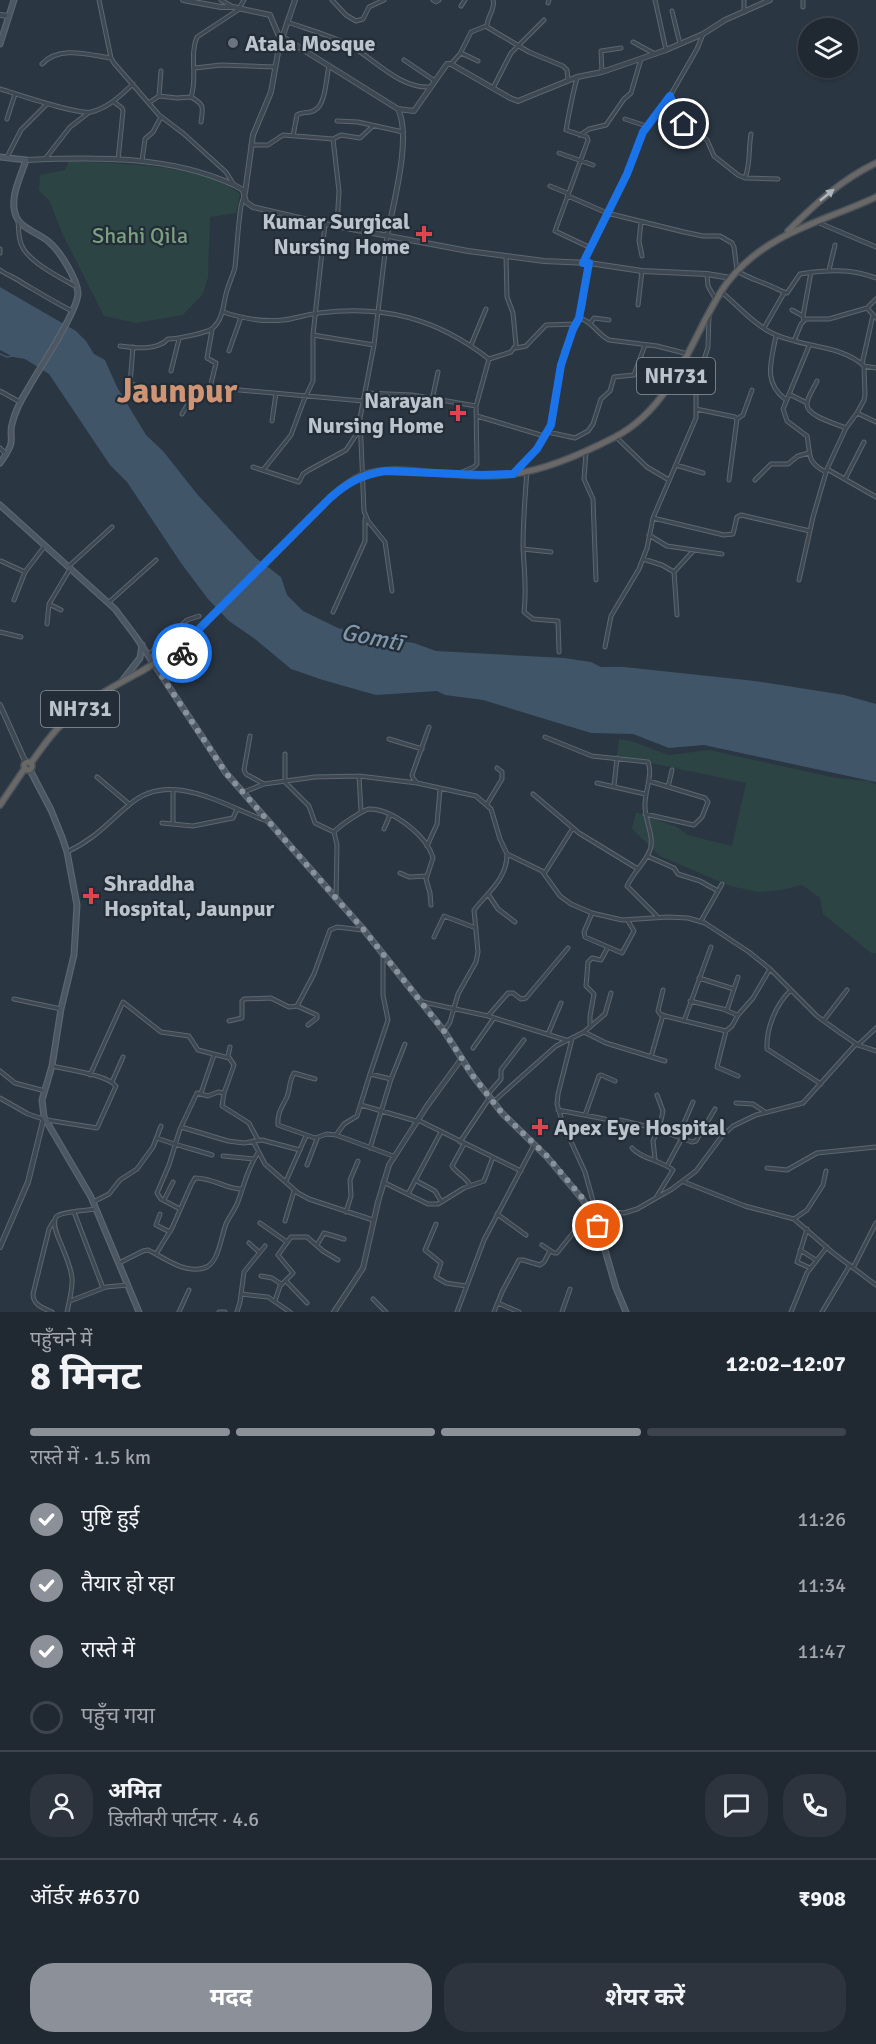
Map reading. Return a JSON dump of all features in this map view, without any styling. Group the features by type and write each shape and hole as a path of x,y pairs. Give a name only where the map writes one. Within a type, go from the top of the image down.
{"highway":[{"name":"NH731","path":"784,235 812,207 843,182 876,163"},
{"name":"NH731","path":"0,805 56,730 90,701 163,658 197,631 342,487 372,472 402,470 456,474 513,474 587,450 616,437 654,406 667,390 721,292 737,271 755,254 784,235 876,197"}],"main road":[{"path":"0,44 14,0"},
{"path":"0,157 26,160 15,193 15,213 25,227 42,236 56,248 68,266 76,286 77,301 20,402 12,424 11,443 0,463"},
{"path":"0,505 108,603 142,645 226,773 364,930 444,1031 473,1076 502,1113 535,1144 588,1205 594,1216 625,1312"},
{"path":"161,675 178,658 197,631"},
{"path":"120,683 140,658 142,645"},
{"path":"28,766 51,810 67,852 77,905 74,955 52,1066 42,1100 44,1118 93,1202 139,1312"}],"street":[{"path":"99,0 111,58 161,117 184,134 226,172 234,184"},
{"path":"186,0 220,7 233,7"},
{"path":"221,0 238,10 270,15 278,34 398,109 414,111 446,65 451,64 461,53 471,32 486,26 495,4 494,0"},
{"path":"191,97 195,68 193,49 197,37 238,10 244,0"},
{"path":"210,388 216,363 207,358 212,330 223,312 234,267 251,145 255,128 271,92 282,36 295,0"},
{"path":"332,0 346,15 356,21 361,21 369,7 384,0"},
{"path":"433,0 436,2 439,0"},
{"path":"461,6 465,0"},
{"path":"655,0 666,50"},
{"path":"744,0 744,12"},
{"path":"451,64 519,101 568,80 602,72 666,50 770,0"},
{"path":"803,0 803,7"},
{"path":"672,11 680,44"},
{"path":"0,15 9,16"},
{"path":"493,88 508,58 544,20"},
{"path":"287,22 348,45 397,77 416,86 431,87"},
{"path":"486,26 518,46 563,66 567,70 568,80"},
{"path":"513,474 537,449 553,416 564,351 579,318 586,263 591,248 627,174 647,126 670,96 703,34"},
{"path":"633,42 656,54"},
{"path":"602,72 601,51 621,48"},
{"path":"42,64 55,54 63,53 111,58"},
{"path":"461,53 478,61"},
{"path":"580,135 589,129 606,125 624,99 631,93 641,58"},
{"path":"404,60 435,81"},
{"path":"195,68 221,65 275,67"},
{"path":"293,136 297,115 314,111 322,104 329,66"},
{"path":"159,96 161,71"},
{"path":"577,77 568,107 569,119 566,130 587,137 588,140 555,231 591,248"},
{"path":"45,159 70,127 88,113 114,102 133,84"},
{"path":"0,89 47,104 88,113"},
{"path":"7,119 15,94"},
{"path":"150,102 159,96 191,97 203,107 201,122"},
{"path":"670,96 684,124 707,140 714,156 738,175 745,178 778,179"},
{"path":"114,102 123,111 118,160"},
{"path":"7,158 21,130 47,104"},
{"path":"333,612 365,541 360,430 364,393 374,345 387,236 402,156 403,123 398,109"},
{"path":"142,161 145,139 153,132 161,117"},
{"path":"625,119 647,126"},
{"path":"337,121 352,121 403,132"},
{"path":"251,145 268,145 280,136 333,140 341,135 360,138 373,126"},
{"path":"745,178 750,165 748,147 751,134"},
{"path":"333,140 339,191 337,225"},
{"path":"559,153 593,165"},
{"path":"26,160 118,160 169,164 234,184 243,190 246,202 253,207 325,224 468,251 544,261 586,263 642,271 707,274 731,278"},
{"path":"550,186 607,213 703,236 720,236 732,243 734,247 737,271 751,280 772,286 784,293"},
{"path":"18,220 19,238 31,259 76,286"},
{"path":"641,222 639,241 642,256"},
{"path":"816,222 876,246"},
{"path":"263,471 291,435 313,381 313,335 325,224"},
{"path":"829,270 835,244"},
{"path":"506,256 507,297 513,313 516,348"},
{"path":"0,270 72,311"},
{"path":"764,328 784,293 787,293 797,276 829,270 850,271 876,278"},
{"path":"638,305 642,271"},
{"path":"804,321 811,272"},
{"path":"707,274 708,286 716,300"},
{"path":"721,292 764,328 776,335 809,346 839,351 863,365 876,368"},
{"path":"794,341 804,321 809,318 829,319 867,308 876,299"},
{"path":"799,580 826,471 846,428 857,413 865,395 863,365 874,316 867,308"},
{"path":"471,345 486,309"},
{"path":"223,312 241,317 279,320 346,310 405,315 471,345 489,359"},
{"path":"792,310 803,316"},
{"path":"604,647 614,611 643,559 653,518 696,418 696,385 708,347 709,313"},
{"path":"229,351 241,317"},
{"path":"579,318 591,322 602,336 609,340 688,354"},
{"path":"591,322 594,318 609,320"},
{"path":"489,359 526,346 546,326 576,324"},
{"path":"120,346 162,345 168,339 180,339 212,330"},
{"path":"313,335 374,345"},
{"path":"776,335 771,366 772,386 786,399"},
{"path":"171,371 180,339"},
{"path":"477,416 546,434 575,438 588,431 593,424 602,399 610,391 614,377 634,375 645,345"},
{"path":"809,346 786,399 783,409 784,417 807,436 810,459 815,467 845,479 876,497"},
{"path":"133,347 130,384 170,393"},
{"path":"456,474 477,464 476,406 489,359"},
{"path":"432,400 438,372"},
{"path":"817,381 807,407 815,416 846,428"},
{"path":"182,414 192,397 206,387 363,401"},
{"path":"736,419 743,415 752,390"},
{"path":"0,392 20,402"},
{"path":"272,421 276,393"},
{"path":"364,393 412,395 476,406"},
{"path":"789,394 807,403"},
{"path":"696,409 736,419"},
{"path":"857,413 876,422"},
{"path":"729,480 736,419"},
{"path":"254,467 299,483 303,474 346,450 360,430"},
{"path":"616,437 647,467 669,480"},
{"path":"845,479 864,442"},
{"path":"0,448 6,454"},
{"path":"587,450 584,479 593,499 596,580"},
{"path":"755,480 771,464 789,464 798,456 809,453"},
{"path":"675,465 703,473"},
{"path":"527,471 523,549 527,584 524,612 533,618 558,621 559,652"},
{"path":"653,518 724,535 733,534 737,517 741,515 810,531"},
{"path":"365,517 385,542 392,591"},
{"path":"47,624 49,604 69,568 112,527"},
{"path":"649,535 667,546 722,554"},
{"path":"14,600 25,572 44,547"},
{"path":"523,549 551,552"},
{"path":"677,615 674,572 694,550"},
{"path":"643,559 662,565 674,572"},
{"path":"108,603 156,560"},
{"path":"1,561 25,572"},
{"path":"49,604 61,610"},
{"path":"148,655 187,620 199,616"},
{"path":"0,632 21,637"},
{"path":"0,705 28,766"},
{"path":"417,783 412,777 429,727"},
{"path":"250,736 244,772 264,784"},
{"path":"545,737 592,756 648,762 650,770 645,794 645,814 652,837 650,850 629,882 628,888 658,917"},
{"path":"389,739 422,750"},
{"path":"285,754 285,782 309,806 315,823 334,832"},
{"path":"614,786 617,758"},
{"path":"487,804 502,779 502,772 497,768"},
{"path":"668,787 672,770"},
{"path":"242,793 264,784 315,777 359,776 417,783 476,796 487,804 491,809 507,854 504,872 474,910 478,952 476,963 458,994 444,1031"},
{"path":"359,776 361,811"},
{"path":"97,777 129,804"},
{"path":"645,814 691,825 700,821 708,802 707,799 648,781"},
{"path":"597,783 645,794"},
{"path":"67,852 98,835 129,804 146,794 173,789 194,793 270,822"},
{"path":"173,789 173,824"},
{"path":"427,846 437,824 440,789"},
{"path":"533,794 573,828 638,869"},
{"path":"162,823 193,826 230,819 234,817 237,809"},
{"path":"334,832 361,811 373,810 405,822 427,846 433,858 427,876 431,905"},
{"path":"384,829 390,815"},
{"path":"544,874 573,828"},
{"path":"334,832 337,845 336,900"},
{"path":"507,854 536,867 565,900 592,913 628,921 658,917 688,918 701,922 739,944 770,969 824,1021 857,1045 876,1051"},
{"path":"646,856 674,868 678,874 700,881 718,891"},
{"path":"400,873 409,877 427,876"},
{"path":"701,922 722,884"},
{"path":"488,894 498,909 515,922"},
{"path":"592,913 585,937 624,953 634,932 628,921"},
{"path":"434,938 444,916 476,928"},
{"path":"297,1006 314,974 330,930 337,927 364,930"},
{"path":"591,1026 590,1016 594,993 586,986 588,962 590,959 601,960 608,947"},
{"path":"684,1021 711,947"},
{"path":"489,1016 508,993 513,993 521,999 526,998 568,948"},
{"path":"336,1135 344,1124 357,1116 388,1020 383,995 383,956"},
{"path":"738,1076 717,1067 726,1031 753,998 770,969"},
{"path":"727,1010 738,977"},
{"path":"699,978 734,988"},
{"path":"663,990 658,1011 663,1016 726,1031"},
{"path":"791,990 776,1008 767,1049 821,1084"},
{"path":"824,1021 847,990"},
{"path":"490,1098 566,1040 584,1032 605,1014 611,993"},
{"path":"229,1021 242,1018 244,999 271,998 289,1007 297,1006 317,1015 317,1018 308,1025"},
{"path":"14,999 62,1009"},
{"path":"690,1001 738,1015"},
{"path":"90,1075 123,1002 160,1032 190,1037 195,1048 229,1058 234,1063 222,1106 249,1123 258,1153 265,1164 286,1180 294,1190 309,1199 373,1220"},
{"path":"421,1002 489,1016 566,1040"},
{"path":"548,1034 561,1003"},
{"path":"651,1057 663,1016"},
{"path":"473,1048 494,1018"},
{"path":"588,1205 616,1212 630,1211 684,1182 696,1171 727,1131 765,1112 799,1105 807,1100 840,1060 876,1028"},
{"path":"584,1032 606,1043 665,1061"},
{"path":"572,1039 558,1094 558,1110 585,1172 595,1208"},
{"path":"470,1185 452,1166 462,1143 501,1080 501,1070 524,1040"},
{"path":"370,1148 391,1079 405,1044"},
{"path":"229,1058 230,1047"},
{"path":"201,1093 214,1055"},
{"path":"112,1082 123,1057"},
{"path":"334,1312 363,1268 383,1182 393,1156 462,1058"},
{"path":"0,1098 28,1114 97,1128 116,1086 112,1082 90,1075 52,1066"},
{"path":"0,1071 15,1083 45,1091"},
{"path":"315,1079 294,1073 287,1096 280,1107 278,1125 317,1138 327,1134 336,1135 393,1156"},
{"path":"370,1074 391,1079"},
{"path":"585,1115 599,1076 615,1080"},
{"path":"180,1209 157,1195 157,1190 196,1094 201,1093 208,1096 218,1092 224,1093"},
{"path":"655,1159 653,1141 663,1111 657,1095"},
{"path":"667,1166 693,1102"},
{"path":"736,1103 753,1104 765,1112"},
{"path":"361,1105 416,1121 521,1171"},
{"path":"620,1120 658,1129 692,1143 696,1141 715,1108"},
{"path":"558,1110 605,1119"},
{"path":"0,1247 28,1182 44,1118"},
{"path":"93,1202 109,1194 120,1180 137,1169 153,1147 161,1126"},
{"path":"181,1127 228,1141 239,1143 265,1140 300,1150"},
{"path":"408,1194 441,1132"},
{"path":"286,1180 306,1135"},
{"path":"157,1138 212,1155"},
{"path":"307,1165 317,1138"},
{"path":"457,1312 477,1255 535,1144"},
{"path":"767,1168 787,1170 817,1153 876,1147"},
{"path":"633,1148 638,1154 673,1168 656,1198"},
{"path":"119,1263 148,1250 185,1268 208,1267 213,1262 226,1223 236,1207 258,1153"},
{"path":"222,1156 254,1159"},
{"path":"383,1182 428,1204 435,1205 470,1185 484,1181 493,1157"},
{"path":"346,1212 351,1196 350,1180 358,1161"},
{"path":"794,1219 807,1210 823,1185 826,1171"},
{"path":"156,1254 170,1232 190,1185 197,1178 212,1180 232,1189 242,1189"},
{"path":"415,1180 435,1191 441,1202"},
{"path":"164,1200 173,1182"},
{"path":"684,1182 745,1206 794,1219 876,1284"},
{"path":"285,1221 294,1190"},
{"path":"52,1312 38,1305 33,1299 50,1229 58,1215 96,1209"},
{"path":"74,1212 103,1288"},
{"path":"602,1244 616,1212"},
{"path":"160,1214 156,1225 170,1232"},
{"path":"497,1214 526,1234"},
{"path":"542,1245 554,1253 558,1252 577,1228 594,1216"},
{"path":"54,1220 73,1275 67,1312"},
{"path":"260,1223 287,1242"},
{"path":"822,1312 876,1223"},
{"path":"436,1224 425,1250 441,1263 436,1277 446,1283 466,1286"},
{"path":"807,1229 796,1262 810,1269"},
{"path":"317,1245 324,1233 344,1239"},
{"path":"275,1301 281,1285 293,1273 278,1255 293,1236 307,1236 323,1251 338,1260"},
{"path":"249,1243 259,1252"},
{"path":"237,1312 244,1272 265,1246"},
{"path":"791,1312 810,1269 827,1247"},
{"path":"800,1250 816,1260"},
{"path":"494,1312 519,1260 540,1265 550,1251"},
{"path":"261,1276 272,1278 281,1285"},
{"path":"286,1281 307,1303"},
{"path":"70,1301 103,1288 128,1285"},
{"path":"562,1312 570,1289"},
{"path":"179,1312 189,1290"},
{"path":"241,1294 262,1295 290,1312"},
{"path":"373,1299 386,1312"},
{"path":"498,1303 519,1312"},
{"path":"278,1312 281,1305"},
{"path":"179,1312 183,1310 187,1312"},
{"path":"219,1312 225,1312"}],"green space":[{"name":"Shahi Qila","path":"69,161 158,167 182,171 204,176 240,194 236,213 210,217 208,277 203,294 183,315 136,323 104,316 62,233 49,200 39,191 40,175 65,170"},
{"path":"619,739 669,755 709,750 836,778 869,781 876,785 876,953 871,953 823,914 820,898 802,885 758,892 730,886 660,856 632,829 636,812 677,827 688,835 732,846 746,783 617,756"}],"water":[{"name":"Gomtī","path":"0,287 76,331 94,354 105,360 117,387 146,435 163,451 197,494 256,558 281,577 287,595 303,611 338,628 414,643 436,651 564,658 591,662 601,667 624,667 755,681 844,695 876,704 876,782 704,745 669,748 633,734 591,733 483,700 445,695 437,691 376,695 291,669 229,621 208,599 127,482 110,465 49,374 25,359 13,357 0,350"}],"waterway":[{"path":"0,354 7,357 13,356"}],"way so far":[{"path":"182,653 161,675 226,773 364,930 444,1031 473,1076 502,1113 547,1156 584,1200 598,1226"}],"place":[{"name":"Atala Mosque","path":"233,43"},
{"name":"Kumar Surgical Nursing Home","path":"424,234"},
{"name":"Narayan Nursing Home","path":"458,413"},
{"name":"Shraddha Hospital, Jaunpur","path":"91,896"},
{"name":"Apex Eye Hospital","path":"540,1127"}],"district":[{"name":"Jaunpur","path":"177,390"}],"route":[{"path":"182,653 195,633 330,498 352,481 372,472 402,470 482,475 513,474 537,449 551,425 564,351 583,305 589,263 583,263 627,174 643,132 670,96 684,124"}]}
